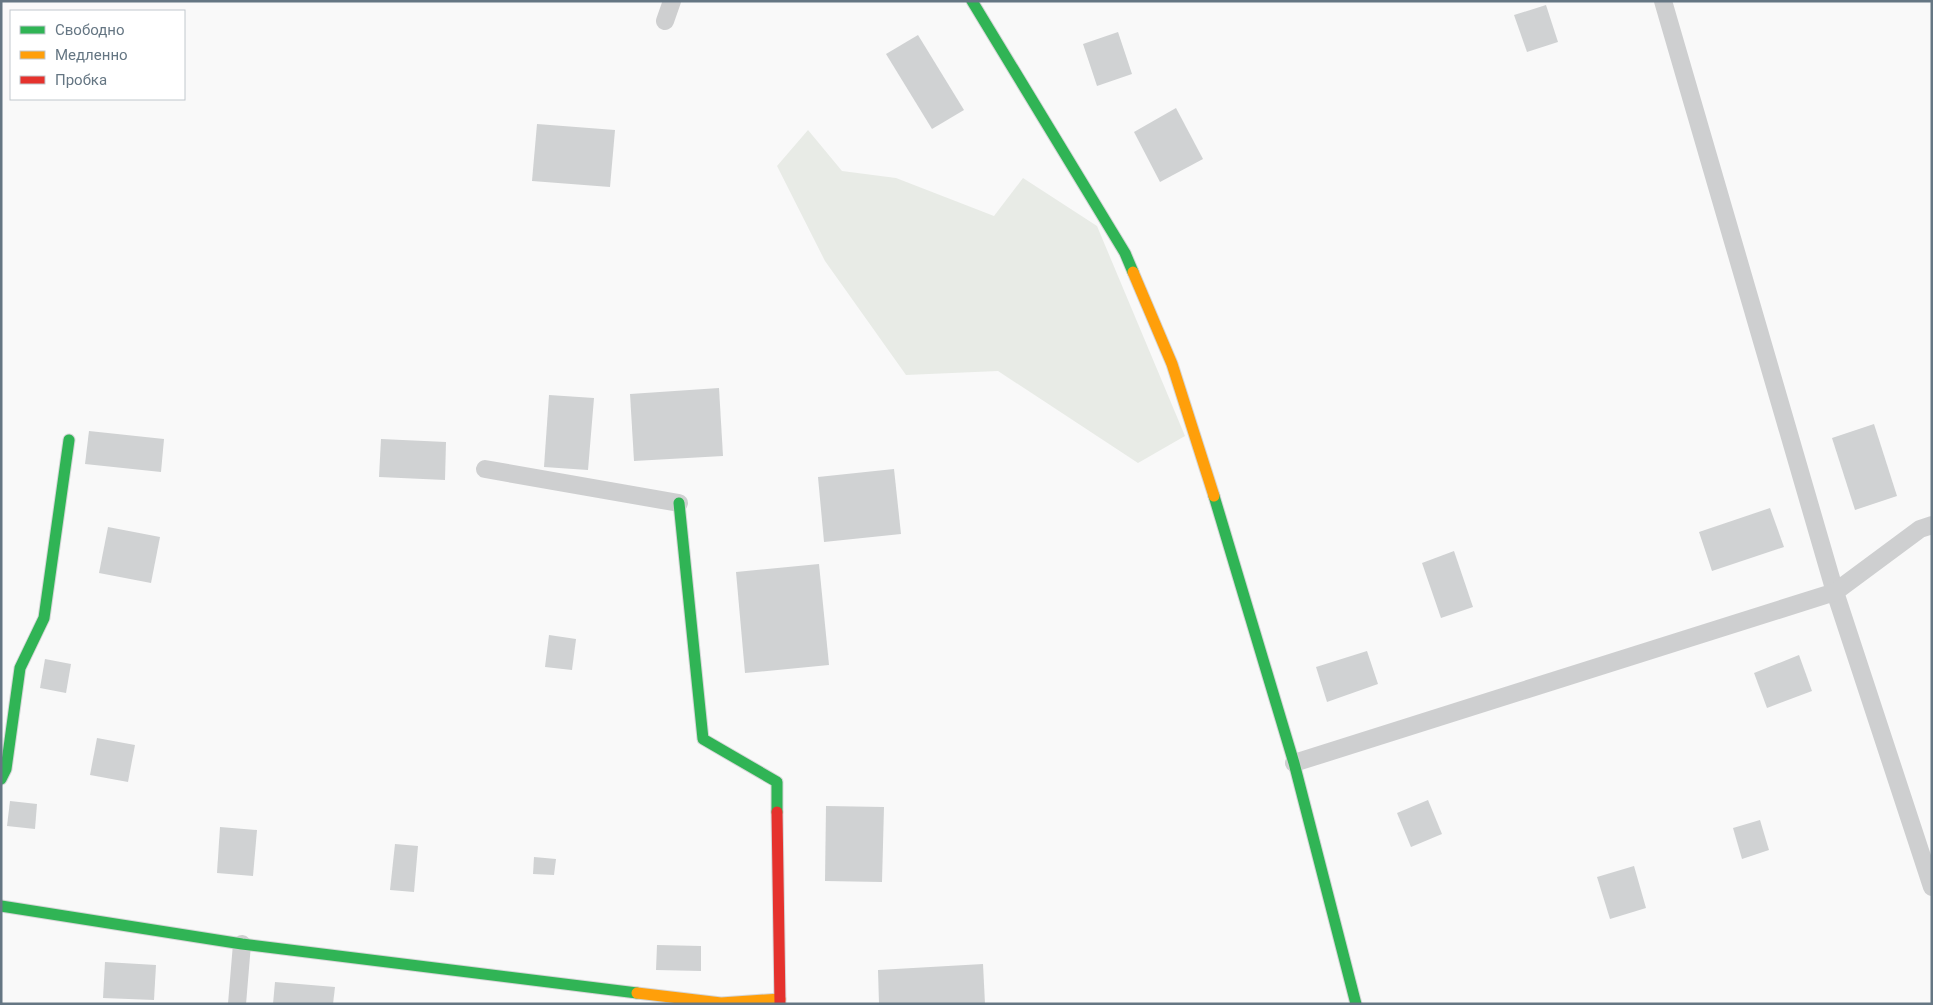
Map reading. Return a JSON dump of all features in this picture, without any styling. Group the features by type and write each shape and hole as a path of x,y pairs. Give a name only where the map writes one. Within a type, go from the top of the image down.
{"street":[{"path":"972,1 1125,254 1172,364 1294,763 1356,1004"},
{"path":"1,779 6,769 20,668 44,618 69,440"},
{"path":"1,906 242,944 721,1003 780,1002 777,782 703,739 679,503"}],"lane":[{"path":"666,21 672,1"},
{"path":"1663,1 1835,592 1932,887"},
{"path":"485,469 679,503"},
{"path":"1294,763 1835,592 1920,529 1932,525"},
{"path":"236,1004 242,944"}],"shaded area":[{"path":"808,130 842,171 896,178 994,216 1023,178 1097,226 1185,436 1138,463 998,371 906,375 825,261 777,166"}],"building":[{"path":"1546,5 1558,42 1527,52 1514,15"},
{"path":"1118,32 1132,74 1097,86 1083,44"},
{"path":"918,35 964,110 932,129 886,54"},
{"path":"1176,108 1203,159 1160,182 1134,132"},
{"path":"537,124 615,130 610,187 532,181"},
{"path":"719,388 723,456 634,461 630,394"},
{"path":"549,395 594,398 588,470 544,467"},
{"path":"1874,424 1897,496 1855,510 1832,438"},
{"path":"89,431 164,439 161,472 85,464"},
{"path":"381,439 446,442 445,480 379,477"},
{"path":"894,469 901,534 824,542 818,477"},
{"path":"1770,508 1784,547 1712,571 1699,532"},
{"path":"108,527 160,537 151,583 99,573"},
{"path":"1454,551 1473,607 1441,618 1422,563"},
{"path":"819,564 829,665 745,673 736,572"},
{"path":"549,635 576,639 572,670 545,667"},
{"path":"1367,651 1378,684 1327,702 1316,667"},
{"path":"1799,655 1812,691 1767,708 1754,673"},
{"path":"45,659 71,664 66,693 40,688"},
{"path":"97,738 135,745 128,782 90,775"},
{"path":"1428,800 1442,834 1411,847 1397,813"},
{"path":"10,801 37,804 35,829 7,826"},
{"path":"826,806 884,807 882,882 825,881"},
{"path":"1760,820 1769,850 1742,859 1733,828"},
{"path":"220,827 257,830 253,876 217,873"},
{"path":"395,844 418,846 414,892 390,890"},
{"path":"534,857 556,859 554,875 533,874"},
{"path":"1634,866 1646,908 1610,919 1597,877"},
{"path":"657,945 701,946 701,971 656,970"},
{"path":"105,962 156,965 154,1000 103,998"},
{"path":"983,964 985,1004 879,1004 878,970"},
{"path":"275,982 335,987 333,1004 273,1004"}],"traffic: fast":[{"path":"972,1 1125,253 1133,272"},
{"path":"1,779 6,769 20,668 44,618 69,440"},
{"path":"1214,496 1294,763 1356,1004"},
{"path":"679,503 703,739 777,782 777,812"},
{"path":"1,906 242,944 637,993"}],"traffic: slow":[{"path":"1133,272 1172,364 1214,496"},
{"path":"637,993 721,1003 780,999"}],"traffic: jam":[{"path":"777,812 780,1004"}]}
